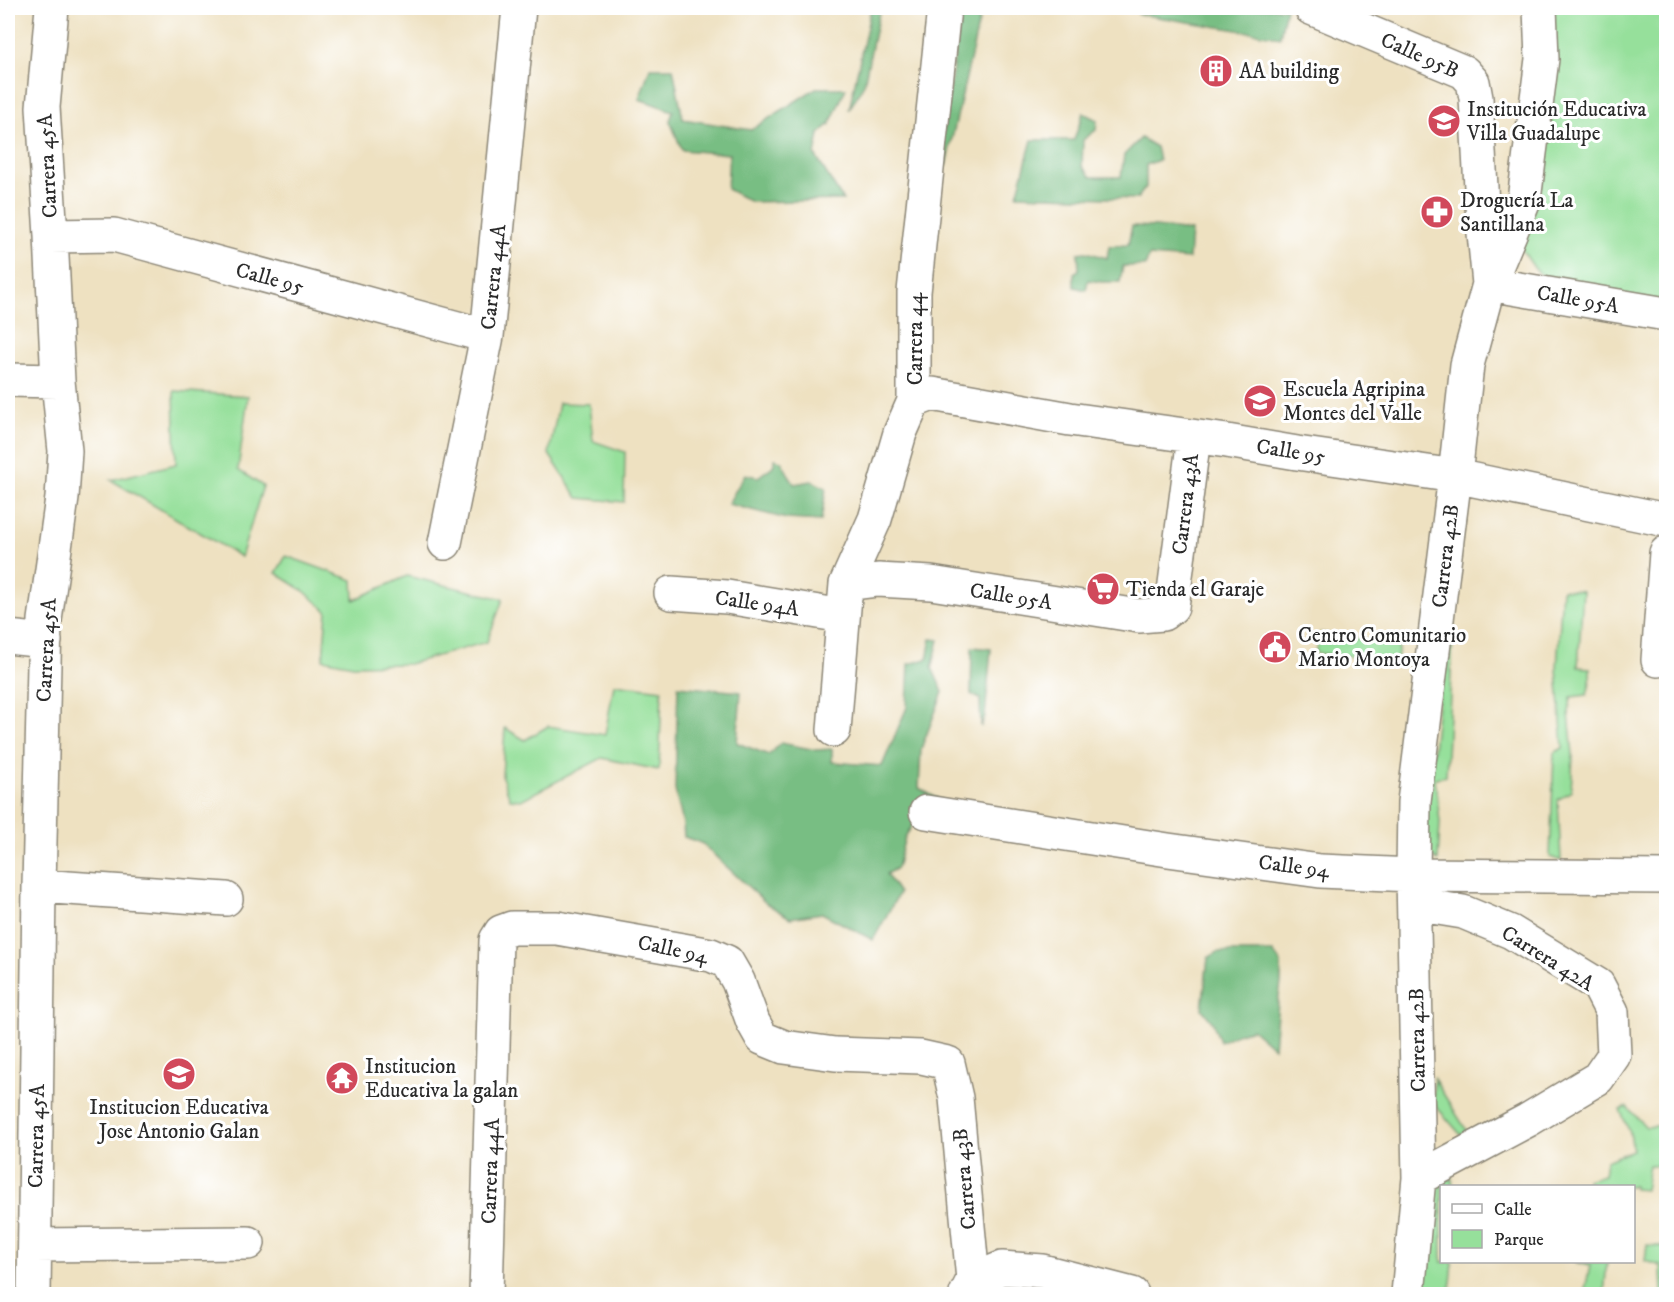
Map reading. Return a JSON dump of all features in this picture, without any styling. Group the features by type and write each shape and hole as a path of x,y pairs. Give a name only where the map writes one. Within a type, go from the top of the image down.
{"street":[{"name":"Carrera 45A","path":"34,1294 45,620 62,498 65,451 58,381 43,107 52,8"},
{"name":"Carrera 44A","path":"445,543 487,336 519,8"},
{"name":"Carrera 44","path":"834,730 846,584 875,519 900,433 914,401 914,292 944,8"},
{"name":"Calle 95B","path":"1311,8 1464,72 1473,82 1489,284"},
{"name":"Carrera 42B","path":"1408,1294 1419,1178 1413,890 1414,802 1467,365 1489,284 1524,200 1542,59 1540,8"},
{"name":"Calle 95","path":"51,236 114,235 487,336"},
{"name":"Calle 95A","path":"1489,284 1666,315"},
{"path":"8,380 58,381"},
{"name":"Calle 95","path":"914,401 932,394 1070,419 1455,476 1666,520"},
{"name":"Carrera 43A","path":"1172,607 1194,437"},
{"path":"1658,660 1666,553"},
{"name":"Calle 95A","path":"846,584 878,580 931,583 1139,616 1163,614 1172,607"},
{"name":"Calle 94A","path":"671,592 727,597 843,616"},
{"path":"8,637 45,641"},
{"name":"Calle 94","path":"926,812 1320,871 1413,890 1666,877"},
{"path":"39,886 226,899"},
{"name":"Carrera 42A","path":"1413,890 1511,932 1598,985 1612,1012 1614,1055 1598,1078 1528,1120 1419,1178"},
{"name":"Calle 94","path":"496,940 501,932 512,928 557,928 711,955 727,962 738,981 753,1022 762,1038 784,1047 835,1054 921,1057 948,1063"},
{"name":"Carrera 44A","path":"486,1294 496,940"},
{"name":"Carrera 43B","path":"948,1063 956,1098 970,1287"},
{"path":"35,1245 248,1243"},
{"path":"970,1287 1002,1268 1042,1271 1132,1294"}],"green space":[{"path":"871,8 880,8 864,84 849,110"},
{"path":"962,8 982,8 946,165 938,167"},
{"path":"1139,8 1286,8 1280,37 1138,14"},
{"path":"1546,8 1666,8 1666,305 1554,285 1535,269 1522,250 1520,228"},
{"path":"650,68 673,68 683,119 751,130 816,88 846,88 830,124 819,134 815,155 843,200 751,202 727,189 729,154 682,150 670,121 673,111 639,99"},
{"path":"1083,113 1097,120 1096,130 1083,140 1082,166 1091,177 1121,177 1124,155 1141,138 1156,147 1159,160 1146,165 1146,187 1137,199 1017,195 1032,140 1074,140"},
{"path":"1132,226 1191,231 1189,259 1149,256 1145,266 1123,266 1120,282 1088,280 1086,290 1074,287 1074,273 1079,270 1078,253 1086,252 1107,258 1109,246 1128,245"},
{"path":"174,391 248,396 238,470 263,486 241,557 111,480 176,464"},
{"path":"559,403 589,404 593,441 625,452 624,502 578,498 549,454"},
{"path":"775,459 781,461 794,484 812,481 826,488 821,521 787,519 728,504 745,474 758,477 773,466"},
{"path":"1459,512 1446,776 1435,778 1440,822 1438,861 1422,851"},
{"path":"286,556 353,580 354,600 407,576 503,599 487,642 409,664 353,665 323,659 327,611 304,591 276,573"},
{"path":"1562,589 1583,591 1578,667 1590,668 1590,683 1587,695 1571,697 1569,713 1573,755 1571,791 1558,800 1561,861 1550,857 1554,753 1563,748 1557,668"},
{"path":"1320,633 1399,644 1397,660 1315,653"},
{"path":"931,639 939,640 932,668 943,692 921,749 919,788 943,802 919,815 905,837 897,868 886,874 899,893 873,940 822,913 790,918 767,904 701,843 684,837 675,790 678,686 741,692 737,743 769,755 781,743 816,750 832,749 832,762 882,766 907,707 909,664 927,659"},
{"path":"972,647 991,649 985,716 981,727 980,699 971,694"},
{"path":"614,684 662,690 659,770 602,758 521,800 510,799 502,777 505,728 525,740 548,726 605,735"},
{"path":"1218,952 1273,952 1281,963 1274,1048 1252,1029 1220,1042 1213,1023 1202,1009 1208,958"},
{"path":"1434,1079 1467,1131 1461,1135 1433,1103"},
{"path":"1627,1107 1646,1127 1666,1125 1666,1131 1658,1136 1666,1145 1666,1166 1649,1165 1645,1190 1635,1189 1635,1185 1587,1185 1587,1180 1604,1175 1606,1161 1633,1150 1630,1133 1620,1110"},
{"path":"1452,1178 1453,1185 1440,1185 1440,1263 1453,1263 1450,1294 1423,1294 1433,1184"},
{"path":"1647,1245 1666,1247 1666,1294 1662,1294 1661,1266 1645,1261"},
{"path":"1579,1263 1607,1263 1604,1294 1584,1294 1590,1266"}],"place":[{"name":"AA building","path":"1216,71"},
{"name":"Institución Educativa Villa Guadalupe","path":"1444,121"},
{"name":"Droguería La Santillana","path":"1437,212"},
{"name":"Escuela Agripina Montes del Valle","path":"1260,401"},
{"name":"Tienda el Garaje","path":"1103,589"},
{"name":"Centro Comunitario Mario Montoya","path":"1275,647"},
{"name":"Institucion Educativa Jose Antonio Galan","path":"179,1074"},
{"name":"Institucion Educativa la galan","path":"342,1078"}]}
